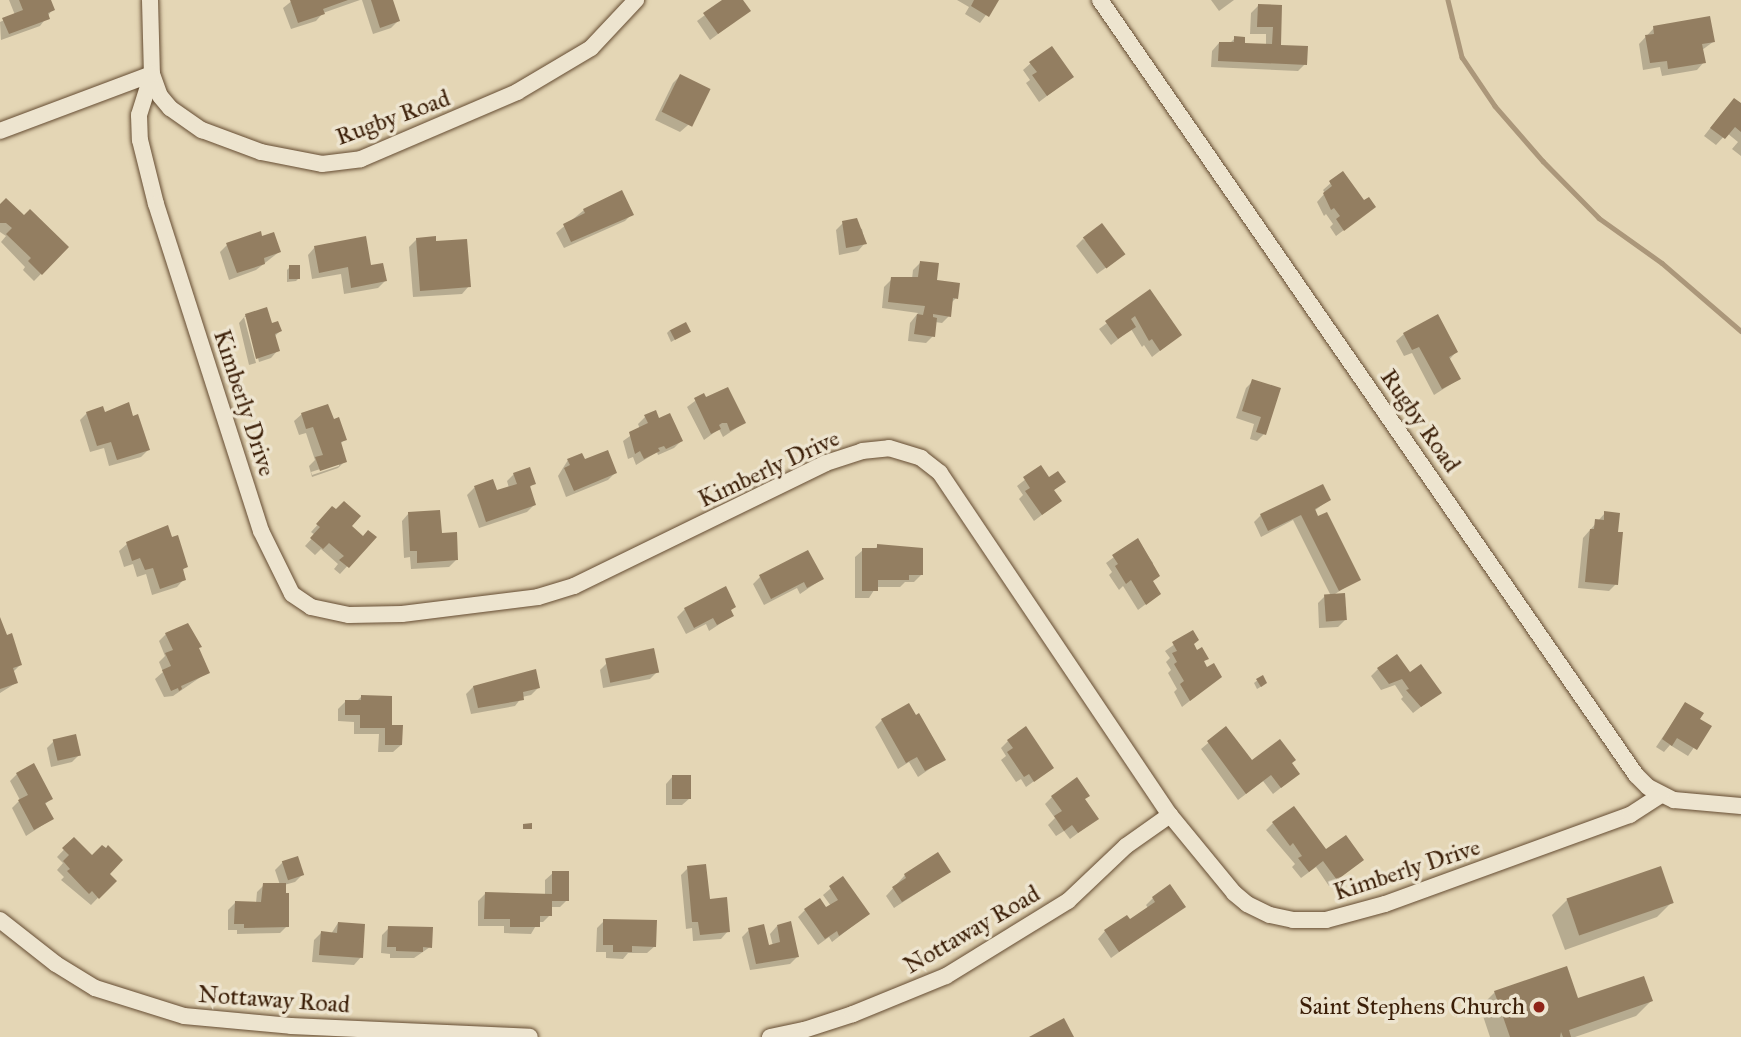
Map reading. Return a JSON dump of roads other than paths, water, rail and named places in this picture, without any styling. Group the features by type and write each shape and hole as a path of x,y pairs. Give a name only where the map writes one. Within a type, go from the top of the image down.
{"street":[{"name":"Rugby Road","path":"150,0 152,74 160,96 170,108 202,130 281,158 322,164 341,164 373,155 464,117 568,65 598,41 636,0"},
{"name":"Rugby Road","path":"1101,0 1490,561 1605,734 1636,775 1661,795 1686,802 1741,806"},
{"path":"0,131 152,74"},
{"name":"Kimberly Drive","path":"152,74 139,115 140,140 156,204 261,531 292,594 311,607 349,615 402,614 538,597 574,586 826,463 862,451 889,448 907,451 940,473 1170,815 1216,874 1247,904 1270,915 1293,920 1326,920 1385,905 1630,815 1661,795"},
{"name":"Nottaway Road","path":"770,1037 804,1030 853,1014 946,976 1068,901 1126,846 1170,815"},
{"name":"Nottaway Road","path":"0,920 56,964 95,988 184,1016 291,1026 530,1037"}],"waterway":[{"path":"1448,0 1462,57 1495,106 1543,161 1599,218 1662,263 1741,331"}],"place":[{"name":"Saint Stephens Church","path":"1539,1007"}]}
